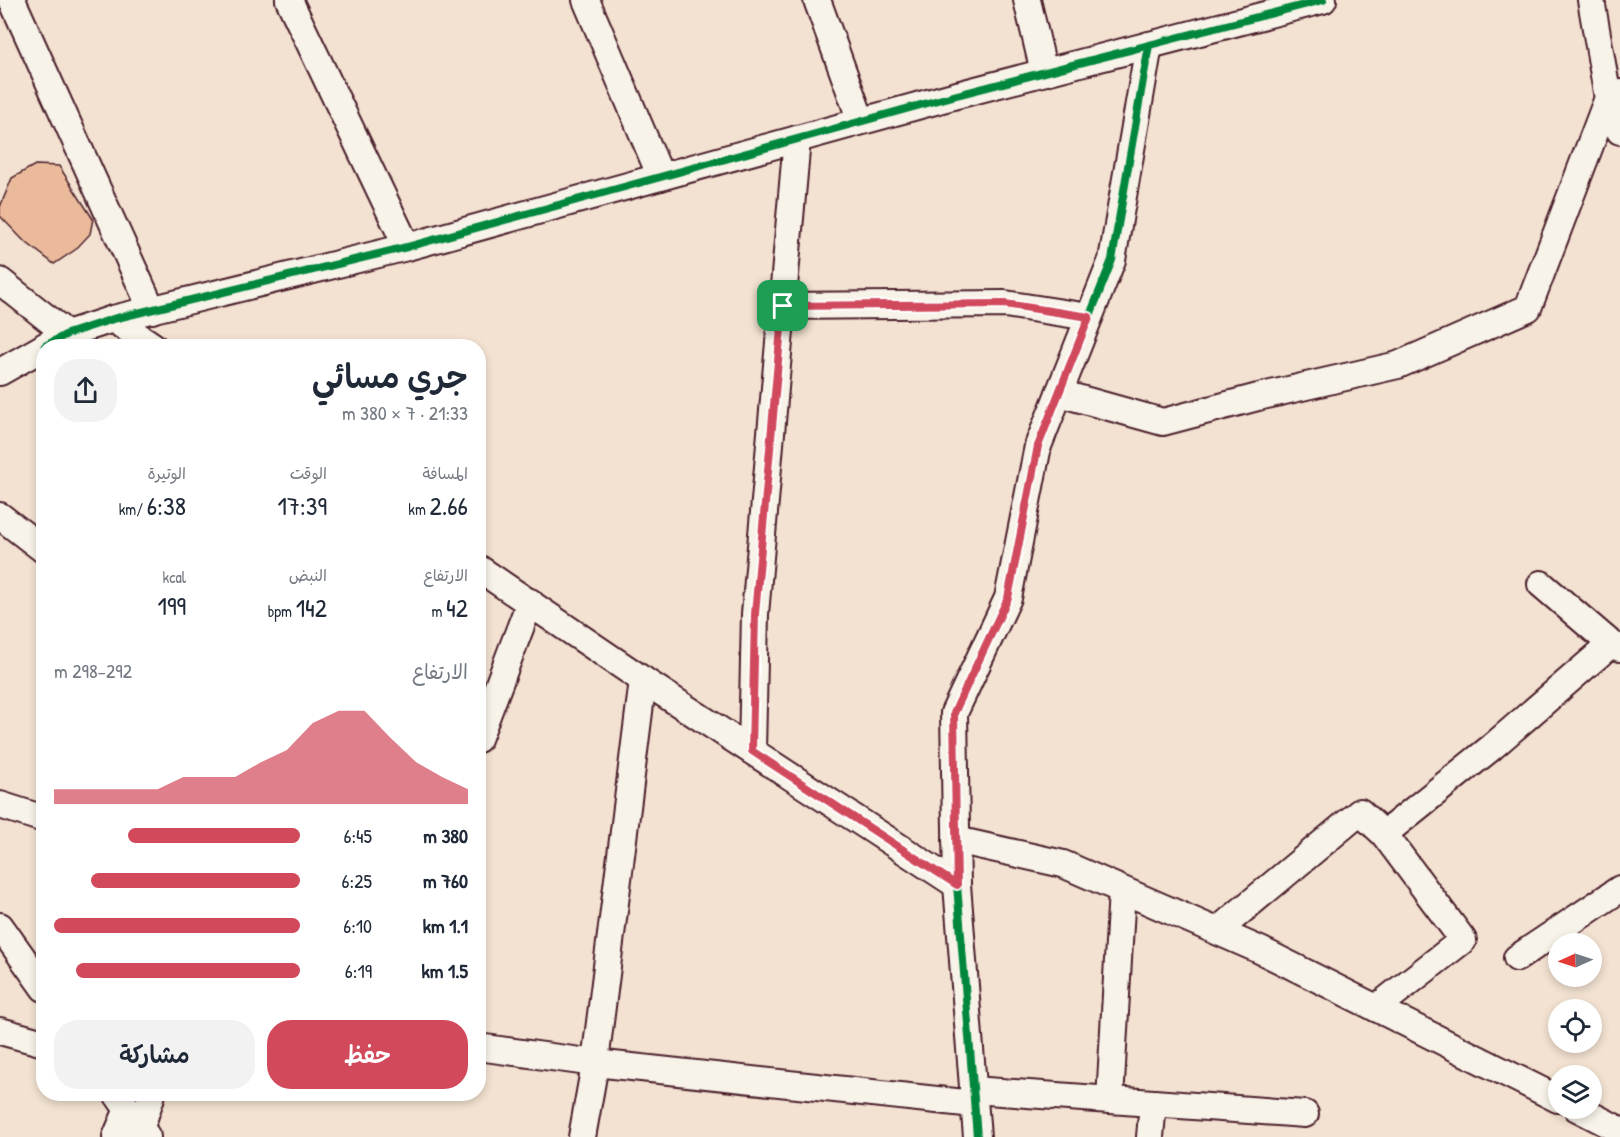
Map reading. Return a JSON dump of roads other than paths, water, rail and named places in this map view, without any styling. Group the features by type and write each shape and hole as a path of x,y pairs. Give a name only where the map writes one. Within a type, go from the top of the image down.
{"street":[{"path":"12,0 152,310"},
{"path":"289,0 407,247"},
{"path":"586,0 661,177"},
{"path":"817,0 861,121"},
{"path":"1027,0 1044,72"},
{"path":"62,339 113,319 407,247 861,121 1149,45 1237,11 1323,0"},
{"path":"1591,0 1620,131"},
{"path":"977,1137 957,885 954,713 1008,598 1038,446 1112,260 1149,45"},
{"path":"1059,393 1163,422 1398,365 1528,308 1614,96"},
{"path":"752,751 755,614 797,139"},
{"path":"0,281 49,339"},
{"path":"783,306 1005,304 1089,317"},
{"path":"113,319 143,339"},
{"path":"0,372 36,352"},
{"path":"0,516 36,544"},
{"path":"486,573 643,680 957,885"},
{"path":"1384,834 1615,646 1541,584"},
{"path":"486,717 530,602"},
{"path":"582,1137 595,1063 643,680"},
{"path":"0,805 36,816"},
{"path":"1216,932 1360,812 1384,834 1463,940 1376,1008"},
{"path":"956,840 1063,864 1260,950 1548,1094"},
{"path":"1517,958 1620,889"},
{"path":"1110,1100 1122,890"},
{"path":"0,926 36,971"},
{"path":"0,1031 36,1040"},
{"path":"486,1048 595,1063 973,1097 1110,1100 1305,1114"},
{"path":"116,1137 146,1101"},
{"path":"1150,1137 1153,1103"},
{"path":"1598,1119 1620,1130"}]}
